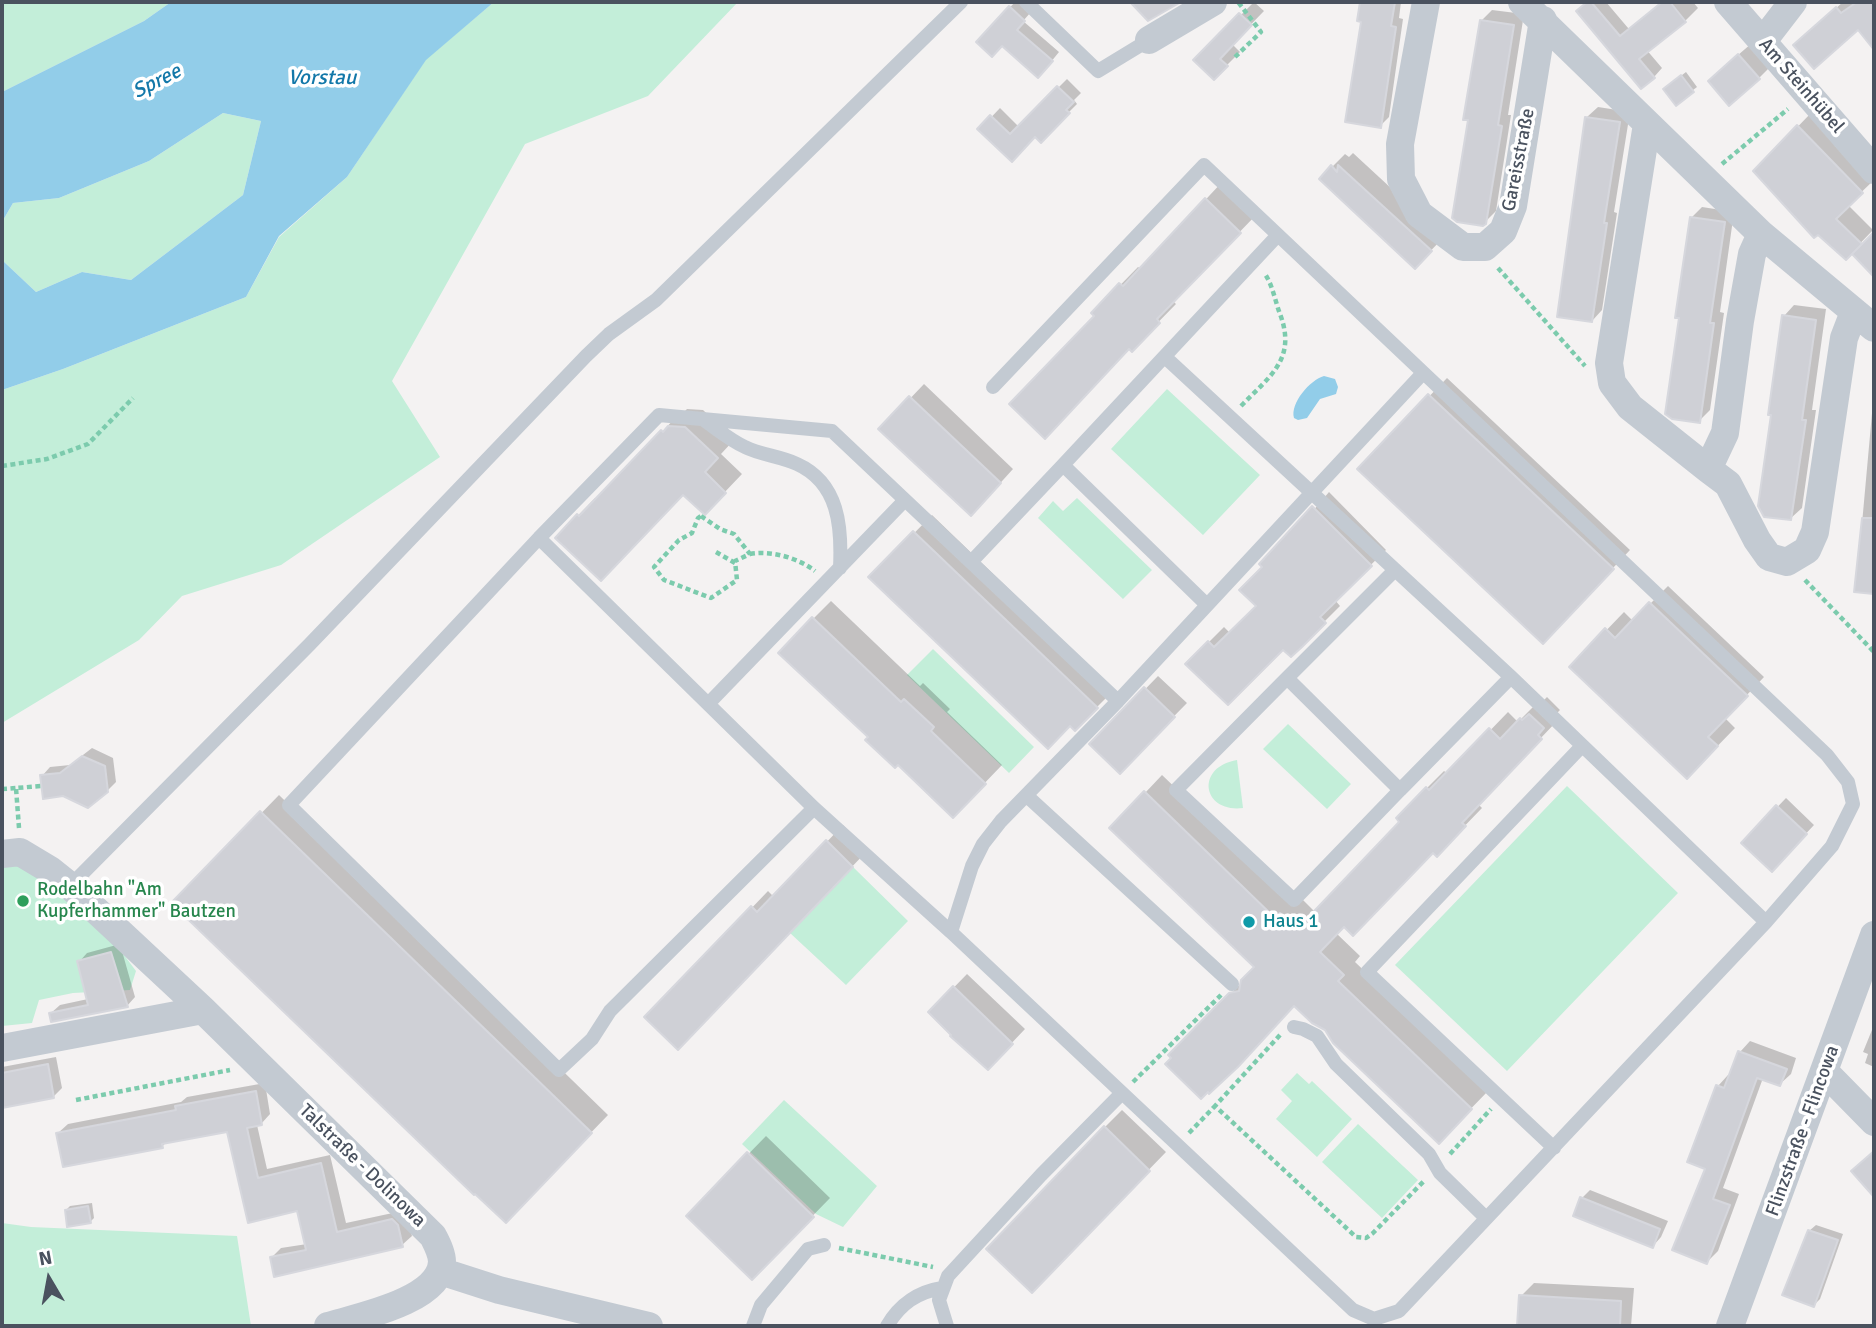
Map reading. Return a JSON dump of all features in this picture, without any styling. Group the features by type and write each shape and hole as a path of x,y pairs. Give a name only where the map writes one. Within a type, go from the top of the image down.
{"street":[{"path":"1149,40 1213,2"},
{"path":"1426,2 1400,144 1401,179 1419,214 1463,247 1485,247"},
{"name":"Am Steinhübel","path":"1728,2 1874,170"},
{"path":"1763,41 1793,2"},
{"name":"Gareisstraße","path":"1485,247 1503,231 1513,206 1532,11"},
{"name":"Gareisstraße","path":"1532,11 1761,234 1864,320 1844,338 1815,532 1807,550 1787,562"},
{"path":"1647,124 1612,340 1609,363 1612,383 1630,407 1728,484 1757,540 1769,557 1787,562"},
{"path":"1708,469 1724,433 1752,254 1761,234"},
{"name":"Talstraße - Dolinowa","path":"2,855 19,852 50,870 203,1010 420,1221 433,1236 439,1250 442,1261 440,1271"},
{"name":"Flinzstraße - Flincowa","path":"1730,1326 1874,935"},
{"path":"2,1048 203,1010"},
{"path":"1825,1072 1874,1122"},
{"path":"328,1326 397,1316 426,1289 440,1271 499,1290 641,1325"}],"lane":[{"path":"70,886 310,644 608,334 656,300 961,2"},
{"path":"1026,2 1098,71 1149,40"},
{"path":"539,538 814,807 1353,1310 1374,1319 1399,1311 1766,922 1832,846 1853,804 1849,782 1828,755 1204,165 993,387"},
{"path":"971,562 1278,235"},
{"path":"1165,356 1511,677 1766,922"},
{"path":"951,932 972,866 983,845 1001,821 1118,701 1423,373"},
{"path":"814,807 610,1012 592,1039 559,1070 289,805 539,538 660,415 832,431 1118,701"},
{"path":"702,419 744,447 797,464 812,473 824,485 832,498 841,527 840,568"},
{"path":"1063,465 1207,605"},
{"path":"709,703 905,500"},
{"path":"1395,570 1176,790 1294,900 1511,677"},
{"path":"1287,678 1400,790"},
{"path":"1554,1148 1367,972 1582,746"},
{"path":"1027,796 1231,984"},
{"path":"1294,1027 1317,1036 1336,1064 1429,1154 1436,1169 1485,1217"},
{"path":"947,1326 939,1300 942,1287 952,1271 1031,1184 1121,1094"},
{"path":"753,1326 761,1305 808,1249 824,1245"},
{"path":"887,1326 912,1297 942,1287"}],"path":[{"path":"1235,57 1261,32 1238,2"},
{"path":"1705,178 1807,93"},
{"path":"1485,247 1489,258 1584,366 1612,383"},
{"path":"1230,417 1278,368 1286,344 1285,328 1270,283 1258,265"},
{"path":"2,466 47,459 88,444 134,398"},
{"path":"735,563 737,580 711,598 664,580 654,567 679,540 692,533 701,516 720,529 734,534 750,554"},
{"path":"716,551 735,563"},
{"path":"735,563 750,554 764,553 792,559 811,568 827,581"},
{"path":"1787,562 1874,652"},
{"path":"2,789 41,786"},
{"path":"16,788 19,829"},
{"path":"1121,1094 1231,984"},
{"path":"1178,1145 1282,1034 1294,1027"},
{"path":"76,1100 257,1065"},
{"path":"1215,1106 1356,1237 1366,1238 1436,1169 1501,1098"},
{"path":"824,1245 952,1271"}],"green space":[{"path":"2,2 171,2 144,21 2,92"},
{"path":"494,2 738,2 648,96 525,144 392,381 440,457 281,565 182,596 139,640 2,723 2,390 63,369 246,297 279,237 347,177 426,59"},
{"path":"223,113 261,121 243,195 131,280 82,272 36,292 2,260 2,222 13,203 59,198 149,161"},
{"path":"1167,389 1260,475 1203,535 1111,449"},
{"path":"1077,498 1152,570 1123,599 1038,518 1053,501 1063,511"},
{"path":"933,649 1034,747 1009,773 907,675"},
{"path":"1288,724 1351,784 1327,809 1263,749"},
{"path":"1237,760 1243,808 1229,808 1212,797 1210,780 1214,771"},
{"path":"1567,786 1678,893 1507,1071 1395,965"},
{"path":"2,862 45,873 100,923 136,971 130,990 73,993 39,1000 32,1023 2,1026"},
{"path":"853,867 908,921 846,985 790,933"},
{"path":"1297,1073 1309,1084 1312,1081 1352,1119 1317,1157 1276,1119 1292,1101 1281,1090"},
{"path":"784,1100 877,1186 843,1227 816,1214 742,1144"},
{"path":"1358,1124 1418,1180 1382,1218 1322,1162"},
{"path":"2,1223 31,1227 237,1236 251,1326 2,1326"}],"water":[{"name":"Vorstau","path":"171,2 494,2 426,60 347,177 279,236 246,297 63,369 2,390 2,260 36,292 82,272 131,280 243,195 261,121 223,113 149,161 59,198 13,203 2,222 2,92 144,21"},
{"path":"1324,376 1335,379 1338,387 1336,394 1320,399 1307,418 1294,418 1295,406 1302,393"}],"building":[{"path":"1130,2 1181,2 1148,21"},
{"path":"1360,2 1395,2 1391,26 1396,27 1381,128 1345,122 1361,22 1357,21"},
{"path":"1591,2 1620,36 1662,2 1670,2 1686,22 1639,59 1655,78 1641,89 1576,11"},
{"path":"1857,2 1874,2 1874,50 1858,30 1814,69 1793,45 1836,7 1841,13"},
{"path":"1009,6 1025,21 1017,30 1053,61 1038,78 1002,46 992,57 976,42"},
{"path":"1239,13 1252,25 1220,59 1228,66 1214,80 1193,60"},
{"path":"1480,20 1514,25 1498,125 1502,126 1486,224 1483,226 1457,222 1452,218 1468,120 1463,120"},
{"path":"1738,54 1760,79 1729,106 1708,81"},
{"path":"1681,75 1694,92 1676,106 1663,89"},
{"path":"1057,86 1074,102 1066,110 1070,113 1041,143 1035,137 1012,162 977,129 990,115 1010,134"},
{"path":"1585,117 1620,122 1592,322 1557,317"},
{"path":"1797,125 1863,193 1836,219 1862,244 1846,260 1818,235 1814,238 1753,171"},
{"path":"1331,165 1337,172 1338,165 1432,251 1415,269 1319,179"},
{"path":"1205,198 1241,233 1157,319 1160,323 1132,352 1129,349 1045,439 1009,404 1094,316 1091,313 1119,283 1123,286"},
{"path":"1690,217 1725,222 1710,323 1714,323 1700,423 1672,419 1665,414 1679,318 1675,318"},
{"path":"1874,232 1874,277 1852,254"},
{"path":"1782,315 1816,320 1802,420 1806,420 1791,520 1764,517 1758,506"},
{"path":"1428,394 1614,569 1543,644 1357,469"},
{"path":"909,396 1001,483 971,516 878,429"},
{"path":"668,426 685,427 718,458 705,472 726,493 705,515 683,495 601,581 555,538"},
{"path":"1312,506 1372,566 1320,617 1326,623 1302,647 1291,657 1283,650 1228,705 1185,664 1208,641 1214,647 1256,606 1239,590 1262,567 1259,564"},
{"path":"1862,518 1874,518 1874,594 1854,592"},
{"path":"913,531 1098,708 1075,731 1070,726 1048,749 868,577"},
{"path":"1649,602 1748,696 1708,737 1718,746 1687,779 1569,667 1605,628 1615,638"},
{"path":"812,617 901,702 904,699 934,727 931,731 986,784 953,818 898,765 895,768 865,740 868,737 778,653"},
{"path":"1144,687 1175,717 1120,774 1089,744"},
{"name":"Haus 1","path":"1529,714 1544,728 1538,735 1542,739 1462,823 1466,826 1437,857 1433,853 1353,936 1344,927 1320,952 1344,975 1338,981 1472,1109 1439,1144 1333,1043 1325,1030 1312,1023 1294,1006 1238,1067 1201,1099 1165,1064 1171,1058 1168,1055 1229,993 1239,991 1241,980 1254,967 1109,828 1144,791 1275,918 1280,913 1297,929 1399,822 1396,818 1426,787 1429,790 1489,728 1500,739 1520,718 1522,720"},
{"path":"82,756 105,766 108,792 88,808 63,796 43,799 40,775 60,773"},
{"path":"1776,805 1807,834 1772,872 1741,843"},
{"path":"260,811 592,1133 506,1223 171,903"},
{"path":"826,840 853,867 678,1050 644,1017 751,906 757,912"},
{"path":"111,952 128,1007 51,1022 49,1013 88,1005 77,961"},
{"path":"953,986 1013,1044 988,1070 928,1012"},
{"path":"1738,1051 1787,1069 1780,1086 1757,1078 1713,1199 1730,1205 1707,1264 1672,1250 1705,1169 1687,1162 1716,1085 1724,1088"},
{"path":"48,1064 54,1098 2,1108 2,1073"},
{"path":"256,1091 262,1125 247,1128 258,1178 321,1163 337,1232 392,1219 398,1225 403,1247 274,1277 270,1257 306,1250 297,1211 248,1223 227,1132 162,1144 163,1148 63,1167 56,1133 176,1110 175,1106"},
{"path":"1104,1126 1150,1171 1032,1293 986,1249"},
{"path":"1874,1151 1874,1197 1851,1171"},
{"path":"747,1152 814,1217 752,1280 686,1216"},
{"path":"1580,1197 1660,1229 1653,1248 1573,1216"},
{"path":"88,1206 91,1223 67,1227 65,1210"},
{"path":"1808,1230 1838,1240 1814,1307 1782,1295"},
{"path":"1519,1295 1621,1301 1620,1326 1517,1326"}],"place":[{"name":"Rodelbahn \"Am Kupferhammer\" Bautzen","path":"23,901"},
{"name":"Haus 1","path":"1249,922"}],"water label":[{"name":"Spree","path":"157,82"}]}
